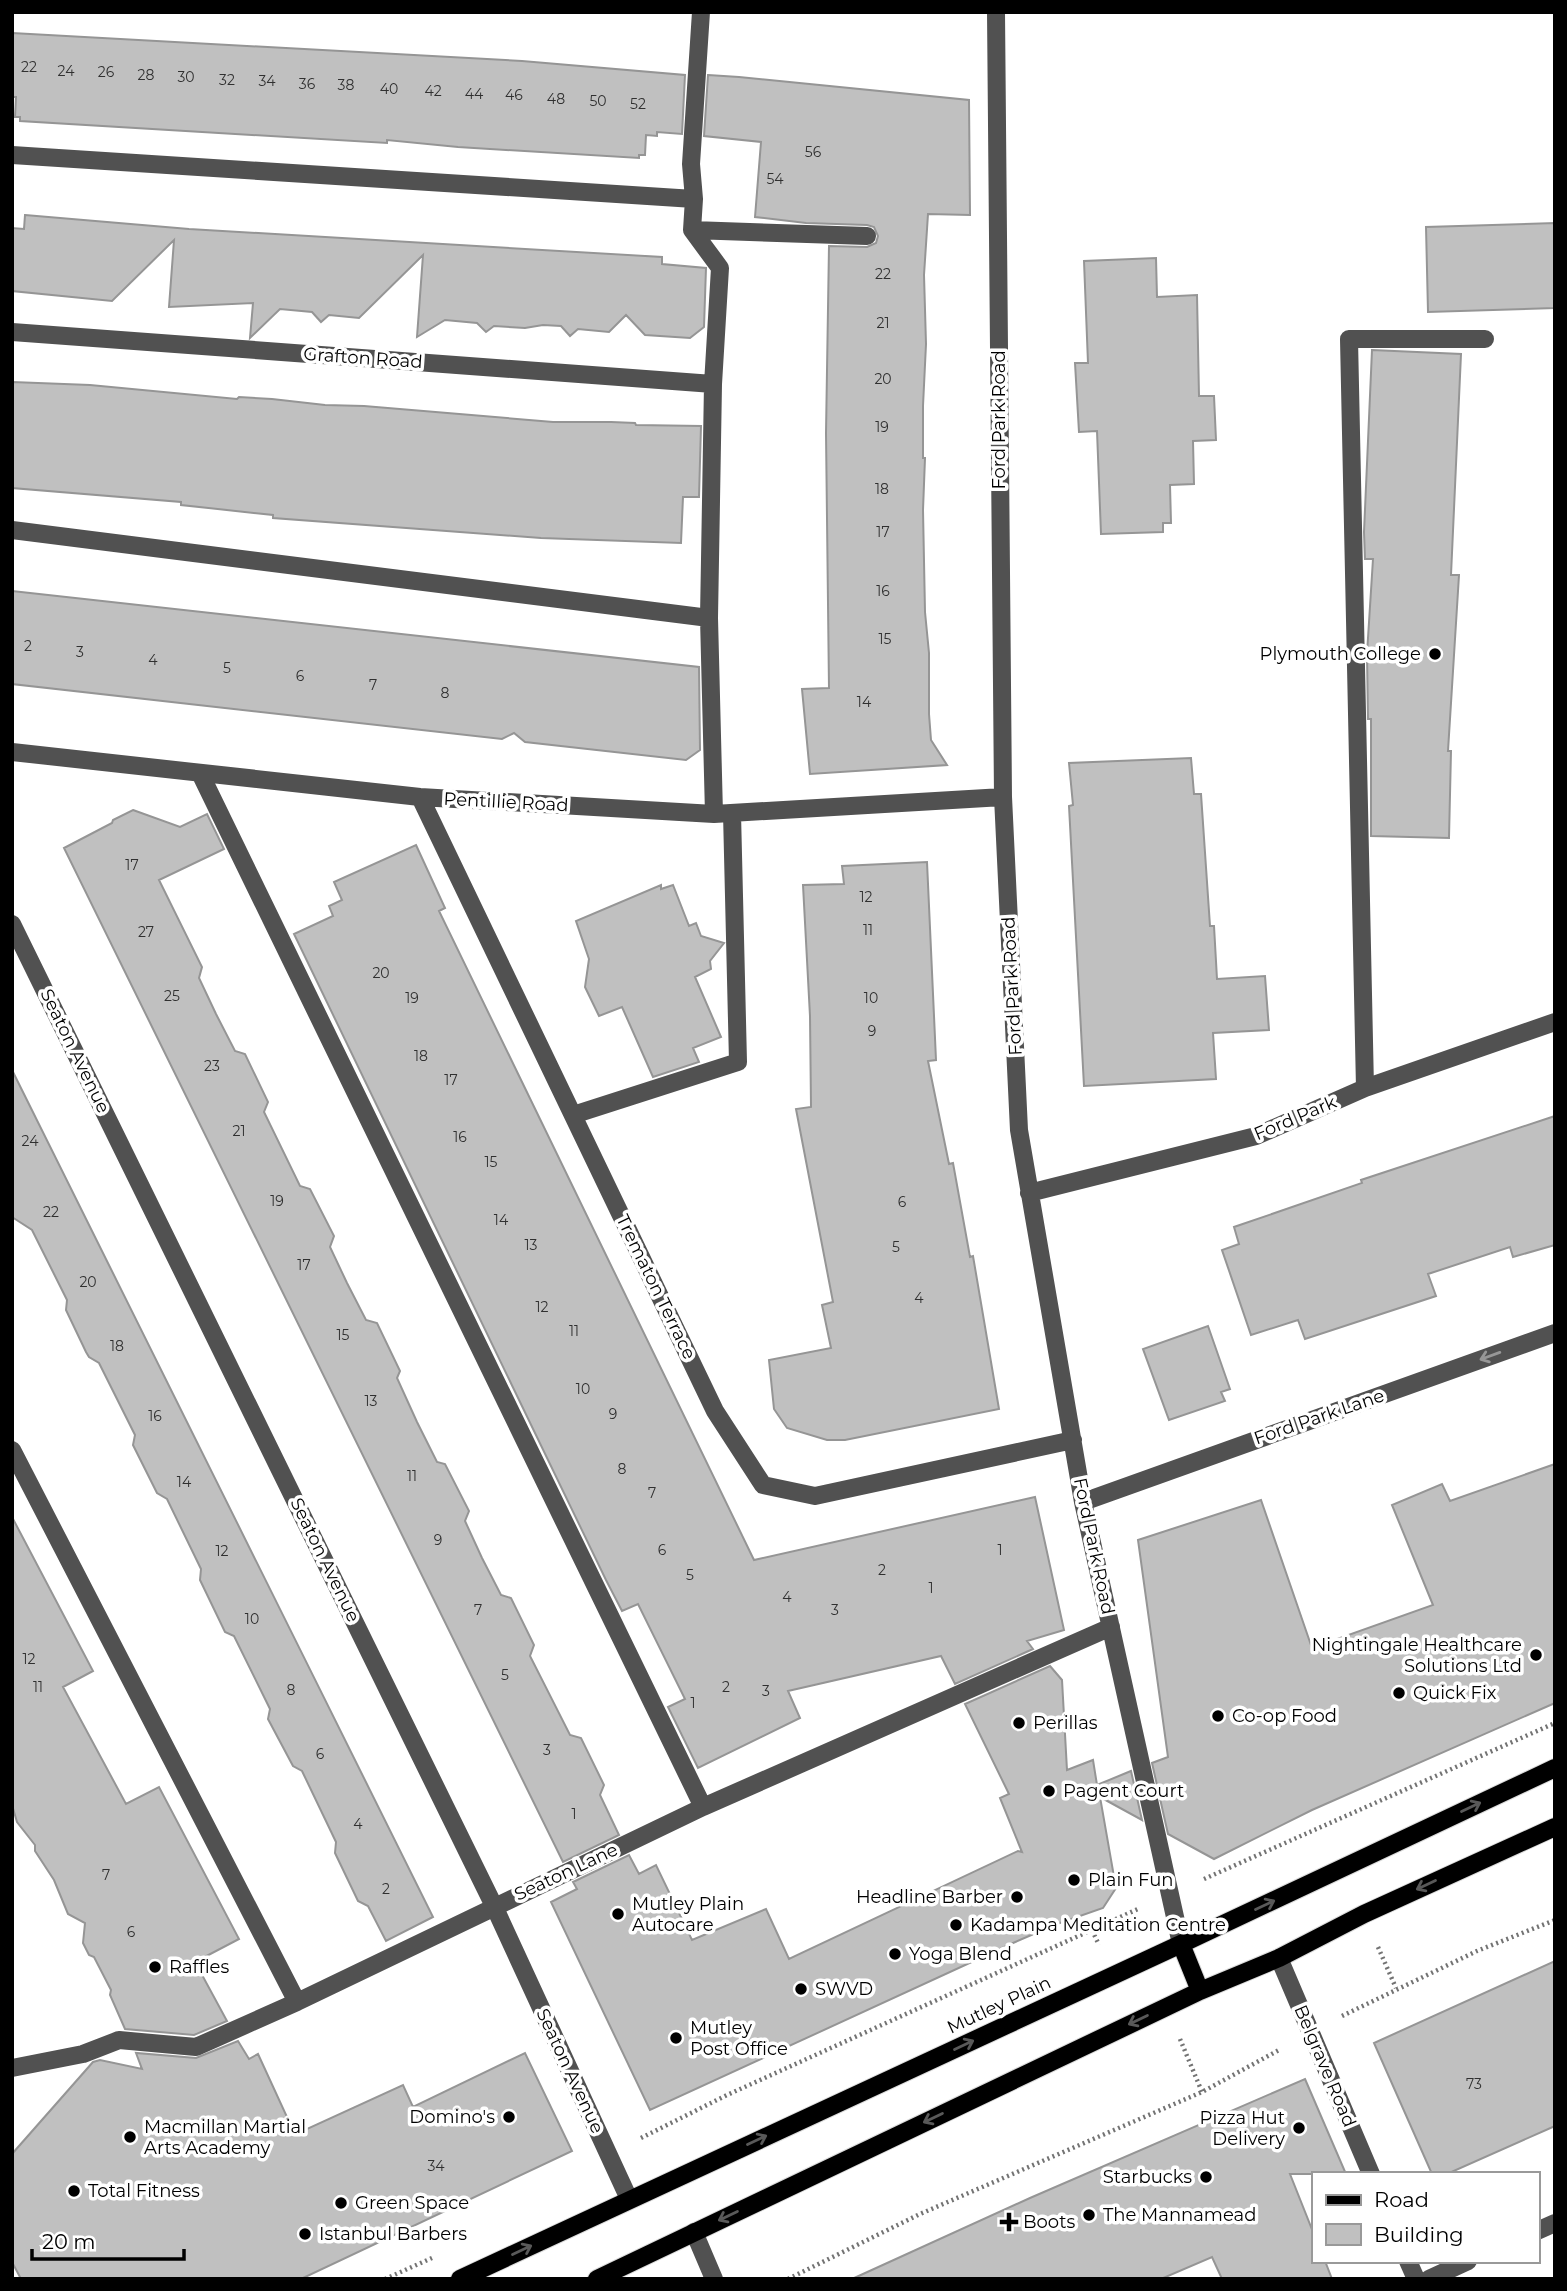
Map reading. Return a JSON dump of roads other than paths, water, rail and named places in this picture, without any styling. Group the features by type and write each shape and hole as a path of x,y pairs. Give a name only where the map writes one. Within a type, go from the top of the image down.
{"main road":[{"name":"Mutley Plain","path":"460,2279 1555,1768"},
{"path":"597,2279 1200,1991 1279,1958 1363,1914 1555,1827"},
{"path":"1181,1944 1200,1991"}],"street":[{"path":"573,1115 738,1062 709,618 713,384 720,268 692,230 694,199 691,164 701,12"},
{"name":"Ford Park Road","path":"996,12 1003,797 1019,1130 1083,1502 1181,1944"},
{"path":"12,155 694,199"},
{"path":"692,230 867,236"},
{"name":"Grafton Road","path":"12,332 713,384"},
{"path":"1365,1088 1349,339 1485,339"},
{"path":"12,530 709,618"},
{"name":"Pentillie Road","path":"12,751 421,797 723,814 1003,797"},
{"path":"200,773 703,1807"},
{"name":"Trematon Terrace","path":"421,797 715,1411 763,1485 815,1496 1073,1440"},
{"name":"Seaton Avenue","path":"12,924 494,1906 629,2199"},
{"name":"Ford Park","path":"1029,1193 1256,1136 1365,1088 1555,1021"},
{"name":"Ford Park Lane","path":"1083,1502 1555,1333"},
{"path":"12,1450 297,2002"},
{"name":"Seaton Lane","path":"12,2068 83,2054 119,2040 196,2047 297,2002 703,1807 1111,1627"},
{"name":"Belgrave Road","path":"1279,1958 1370,2172"},
{"path":"1539,2230 1555,2223"},
{"path":"694,2232 714,2279"},
{"path":"1409,2263 1416,2279"},
{"path":"1429,2279 1464,2263"}],"place":[{"name":"Plymouth College","path":"1435,654"},
{"name":"Nightingale Healthcare Solutions Ltd","path":"1536,1655"},
{"name":"Quick Fix","path":"1399,1693"},
{"name":"Co-op Food","path":"1218,1716"},
{"name":"Perillas","path":"1019,1723"},
{"name":"Pagent Court","path":"1049,1791"},
{"name":"Plain Fun","path":"1074,1880"},
{"name":"Headline Barber","path":"1017,1897"},
{"name":"Mutley Plain Autocare","path":"618,1914"},
{"name":"Kadampa Meditation Centre","path":"956,1925"},
{"name":"Yoga Blend","path":"895,1954"},
{"name":"Raffles","path":"155,1967"},
{"name":"SWVD","path":"801,1989"},
{"name":"Mutley Post Office","path":"676,2038"},
{"name":"Domino's","path":"509,2117"},
{"name":"Pizza Hut Delivery","path":"1299,2128"},
{"name":"Macmillan Martial Arts Academy","path":"130,2137"},
{"name":"Starbucks","path":"1206,2177"},
{"name":"Total Fitness","path":"74,2191"},
{"name":"Green Space","path":"341,2203"},
{"name":"The Mannamead","path":"1089,2215"},
{"name":"Boots","path":"1009,2222"},
{"name":"Istanbul Barbers","path":"305,2234"}]}
